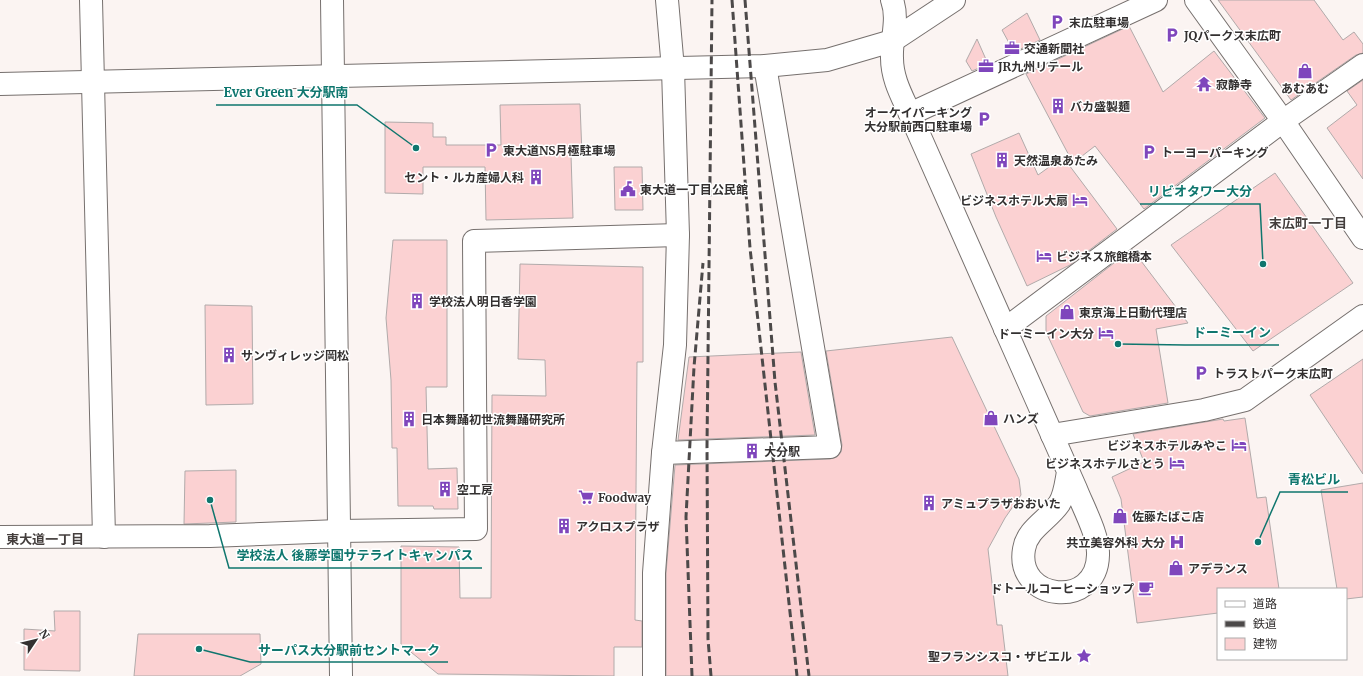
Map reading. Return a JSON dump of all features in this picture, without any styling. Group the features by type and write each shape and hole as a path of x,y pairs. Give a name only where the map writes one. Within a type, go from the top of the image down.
{"street":[{"path":"91,0 104,536"},
{"path":"332,0 340,676"},
{"path":"654,676 654,573 663,453 675,344 678,235 673,69 667,0"},
{"path":"892,0 896,22 892,41 893,72 910,114 1068,472 1089,522 1099,554 1097,567 1091,578 1083,587 1073,592 1051,592 1032,580 1026,570 1024,548 1034,529 1045,520 1060,502 1068,472"},
{"path":"0,84 765,66 827,60 892,41 954,0"},
{"path":"910,114 1156,0"},
{"path":"1196,0 1284,121 1363,238"},
{"path":"1005,329 1284,121 1363,65"},
{"path":"663,453 830,447 765,66"},
{"path":"0,537 210,536 339,531 476,530 474,241 678,235"},
{"path":"1052,435 1204,410 1245,400 1363,316"}],"building":[{"path":"1218,0 1314,0 1343,40 1354,32 1363,44 1363,53 1356,55 1291,100"},
{"path":"1027,13 1040,40 1014,52 1002,30"},
{"path":"1129,26 1163,92 1214,51 1265,118 1144,209 1095,146 1073,163 1026,74"},
{"path":"977,39 988,64 972,71 966,61"},
{"path":"1363,80 1363,179 1327,128 1357,105 1347,91"},
{"name":"セント・ルカ産婦人科","path":"580,104 582,155 571,155 573,218 486,220 485,167 423,167 423,194 385,193 385,122 433,123 433,137 446,137 446,145 501,145 500,105"},
{"path":"1019,133 1038,175 1063,157 1117,229 1070,265 1027,286 996,217 971,154"},
{"name":"東大道一丁目公民館","path":"614,167 642,167 643,210 615,210"},
{"path":"1275,173 1353,283 1253,351 1171,245"},
{"name":"学校法人明日香学園","path":"393,240 447,240 447,387 426,387 428,469 457,468 458,509 434,509 433,506 398,506 397,448 392,448 391,380 386,318"},
{"name":"ドーミーイン大分","path":"1132,249 1188,323 1156,329 1168,403 1090,416 1083,412 1046,332 1046,316"},
{"name":"アクロスプラザ","path":"520,264 643,267 643,362 637,362 635,620 642,621 642,647 614,647 614,676 438,674 401,644 401,546 459,547 460,598 491,598 492,395 546,396 545,360 518,359"},
{"name":"サンヴィレッジ岡松","path":"205,305 252,306 253,404 206,405"},
{"path":"952,337 1019,479 1021,495 1005,518 988,549 997,625 1002,625 1008,676 666,676 666,573 675,465 830,459 837,457 841,452 842,445 826,351"},
{"path":"801,352 815,435 678,440 689,357"},
{"path":"1363,359 1363,474 1310,395"},
{"path":"1245,418 1257,498 1266,497 1279,588 1217,588 1217,613 1137,623 1121,499 1112,477 1144,462 1133,434 1223,419 1224,421"},
{"path":"236,470 236,522 184,524 185,471"},
{"path":"1363,483 1363,597 1347,599 1347,588 1337,588 1321,490"},
{"path":"54,611 80,611 80,671 24,670 24,629 55,631"},
{"path":"138,634 260,634 261,664 240,676 134,676"}],"railway":[{"path":"711,676 708,639 707,446 712,0"},
{"path":"732,0 750,248 797,676"},
{"path":"745,0 775,382 809,676"},
{"path":"692,676 686,517 694,367 703,263"}],"place":[{"name":"末広駐車場","path":"1057,22"},
{"name":"JQパークス末広町","path":"1172,35"},
{"name":"交通新聞社","path":"1012,48"},
{"name":"JR九州リテール","path":"986,66"},
{"name":"あむあむ","path":"1305,71"},
{"name":"寂静寺","path":"1204,84"},
{"name":"バカ盛製麺","path":"1058,106"},
{"name":"オーケイパーキング 大分駅前西口駐車場","path":"984,119"},
{"name":"Ever Green 大分駅南","path":"416,148"},
{"name":"東大道NS月極駐車場","path":"491,150"},
{"name":"トーヨーパーキング","path":"1149,152"},
{"name":"天然温泉あたみ","path":"1002,160"},
{"name":"セント・ルカ産婦人科","path":"536,177"},
{"name":"東大道一丁目公民館","path":"628,189"},
{"name":"ビジネスホテル大扇","path":"1080,200"},
{"name":"ビジネス旅館橋本","path":"1044,256"},
{"name":"リビオタワー大分","path":"1263,264"},
{"name":"学校法人明日香学園","path":"417,301"},
{"name":"東京海上日動代理店","path":"1067,312"},
{"name":"ドーミーイン大分","path":"1106,333"},
{"name":"ドーミーイン","path":"1118,344"},
{"name":"サンヴィレッジ岡松","path":"229,355"},
{"name":"トラストパーク末広町","path":"1201,373"},
{"name":"ハンズ","path":"991,418"},
{"name":"日本舞踊初世流舞踊研究所","path":"409,419"},
{"name":"ビジネスホテルみやこ","path":"1239,445"},
{"name":"大分駅","path":"752,451"},
{"name":"ビジネスホテルさとう","path":"1177,463"},
{"name":"空工房","path":"445,489"},
{"name":"Foodway","path":"586,497"},
{"name":"学校法人 後藤学園サテライトキャンパス","path":"210,500"},
{"name":"アミュプラザおおいた","path":"929,503"},
{"name":"佐藤たばこ店","path":"1120,516"},
{"name":"アクロスプラザ","path":"564,526"},
{"name":"共立美容外科 大分","path":"1177,542"},
{"name":"青松ビル","path":"1258,542"},
{"name":"アデランス","path":"1176,568"},
{"name":"ドトールコーヒーショップ","path":"1146,588"},
{"name":"サーパス大分駅前セントマーク","path":"199,649"},
{"name":"聖フランシスコ・ザビエル","path":"1084,656"}],"district":[{"name":"末広町一丁目","path":"1308,223"},
{"name":"東大道一丁目","path":"45,539"}]}
